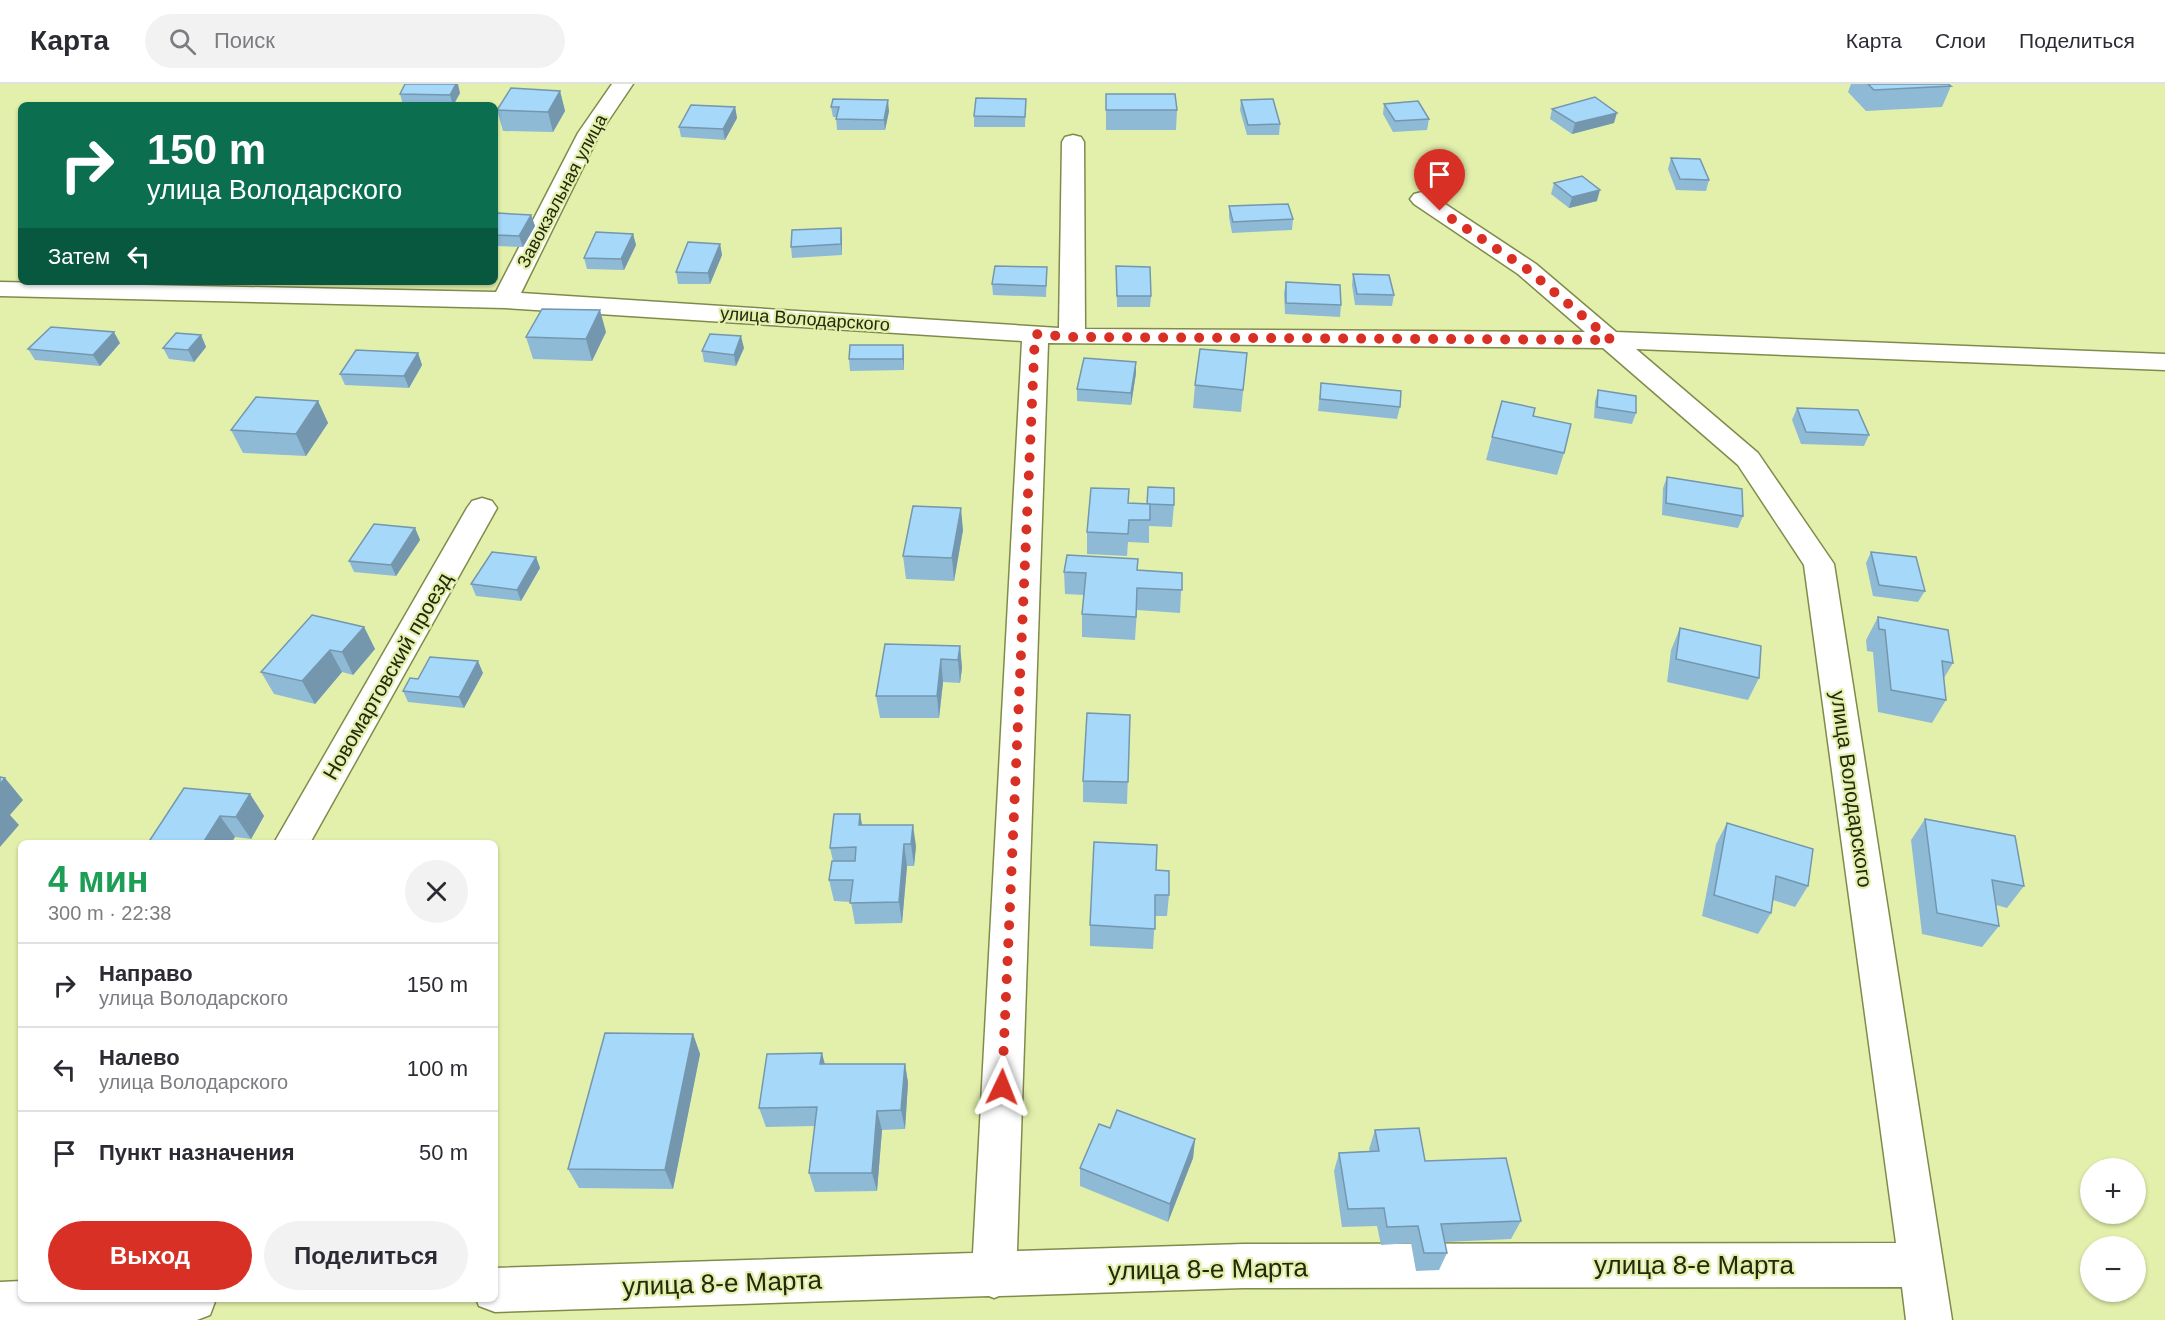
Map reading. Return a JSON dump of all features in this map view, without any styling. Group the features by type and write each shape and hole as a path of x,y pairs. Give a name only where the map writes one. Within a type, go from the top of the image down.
{"street":[{"name":"Завокзальная улица","path":"505,300 589,133 623,84"},
{"path":"1072,337 1073,142"},
{"name":"улица Володарского","path":"1422,199 1527,269 1748,459 1819,564 1929,1320"},
{"name":"улица Володарского","path":"0,289 505,300 1072,337 1611,340 2165,363"},
{"path":"994,1275 1035,334"},
{"name":"Новомартовский проезд","path":"294,840 482,508"},
{"name":"улица 8-е Марта","path":"498,1290 1243,1266 1921,1265"}],"building":[{"path":"405,84 456,84 450,95 400,94"},
{"path":"1868,84 1948,84 1951,86 1874,90"},
{"path":"511,88 560,91 548,112 498,108"},
{"path":"1106,94 1175,94 1177,110 1106,110"},
{"path":"1595,97 1617,113 1575,123 1552,109"},
{"path":"976,98 1026,99 1025,117 974,116"},
{"path":"833,99 888,100 884,120 836,119 839,107 831,107"},
{"path":"1273,99 1280,124 1248,125 1241,100"},
{"path":"1418,101 1429,119 1395,121 1384,104"},
{"path":"691,105 735,107 723,129 679,127"},
{"path":"1671,158 1700,159 1709,180 1680,179"},
{"path":"1582,176 1600,190 1572,197 1554,183"},
{"path":"1288,204 1293,219 1233,222 1229,206"},
{"path":"498,213 531,215 519,236 498,235"},
{"path":"841,228 841,244 791,247 792,230"},
{"path":"596,232 633,234 621,259 584,258"},
{"path":"688,242 720,244 708,273 676,272"},
{"path":"995,266 1047,267 1046,286 992,284"},
{"path":"1116,266 1150,267 1151,296 1117,296"},
{"path":"1353,274 1389,275 1394,295 1357,294"},
{"path":"1286,282 1340,285 1341,305 1286,303"},
{"path":"542,309 600,310 586,339 526,337"},
{"path":"51,327 114,332 93,355 28,349"},
{"path":"176,333 201,335 188,350 163,348"},
{"path":"710,334 741,336 734,355 702,351"},
{"path":"850,345 903,345 903,359 849,359"},
{"path":"1200,349 1247,353 1243,390 1195,385"},
{"path":"356,350 418,353 404,376 340,374"},
{"path":"1084,358 1136,362 1131,393 1077,389"},
{"path":"1321,383 1401,391 1400,407 1320,399"},
{"path":"1598,390 1636,396 1636,413 1597,407"},
{"path":"256,397 318,401 296,434 231,430"},
{"path":"1502,401 1535,408 1533,416 1571,424 1564,453 1492,437"},
{"path":"1797,408 1858,410 1869,435 1806,432"},
{"path":"1667,477 1742,489 1743,516 1666,503"},
{"path":"1148,487 1174,488 1174,505 1147,504"},
{"path":"1091,488 1129,489 1128,503 1150,504 1150,520 1129,520 1128,534 1087,532"},
{"path":"913,506 961,508 952,558 903,556"},
{"path":"374,524 415,528 391,565 349,561"},
{"path":"492,552 536,557 517,590 471,584"},
{"path":"1871,552 1916,557 1925,591 1879,585"},
{"path":"1067,555 1138,559 1137,570 1182,573 1182,590 1137,588 1136,617 1082,614 1086,573 1064,572"},
{"path":"312,615 364,627 342,652 330,650 302,681 261,672"},
{"path":"1878,617 1948,630 1953,663 1942,661 1946,700 1891,690 1885,630 1879,629"},
{"path":"1680,628 1761,646 1759,678 1676,659"},
{"path":"885,644 960,646 958,660 941,659 937,696 876,696"},
{"path":"430,657 478,661 459,697 403,691 410,678 418,679"},
{"path":"1087,713 1130,715 1128,782 1083,781"},
{"path":"184,788 250,794 236,817 220,816 205,840 150,840"},
{"path":"834,814 860,814 859,825 913,825 911,844 904,844 899,902 850,903 853,880 829,880 832,861 855,861 856,847 830,848"},
{"path":"1925,819 2015,836 2024,886 1992,880 1999,926 1937,913"},
{"path":"1727,823 1813,849 1808,886 1776,876 1771,913 1714,895"},
{"path":"1094,842 1157,845 1156,870 1169,871 1169,895 1155,895 1155,929 1090,925"},
{"path":"605,1033 693,1034 665,1170 568,1169"},
{"path":"822,1053 820,1064 905,1064 901,1110 877,1111 872,1173 809,1173 817,1107 759,1108 767,1054"},
{"path":"1117,1110 1195,1139 1170,1204 1080,1168 1099,1124 1110,1128"},
{"path":"1419,1128 1425,1161 1506,1158 1521,1221 1441,1224 1447,1253 1424,1253 1418,1226 1387,1227 1384,1208 1348,1209 1339,1153 1379,1151 1375,1130"}],"route":[{"path":"1002,1087 1035,334 1072,337 1611,340 1527,269 1440,211"}]}
